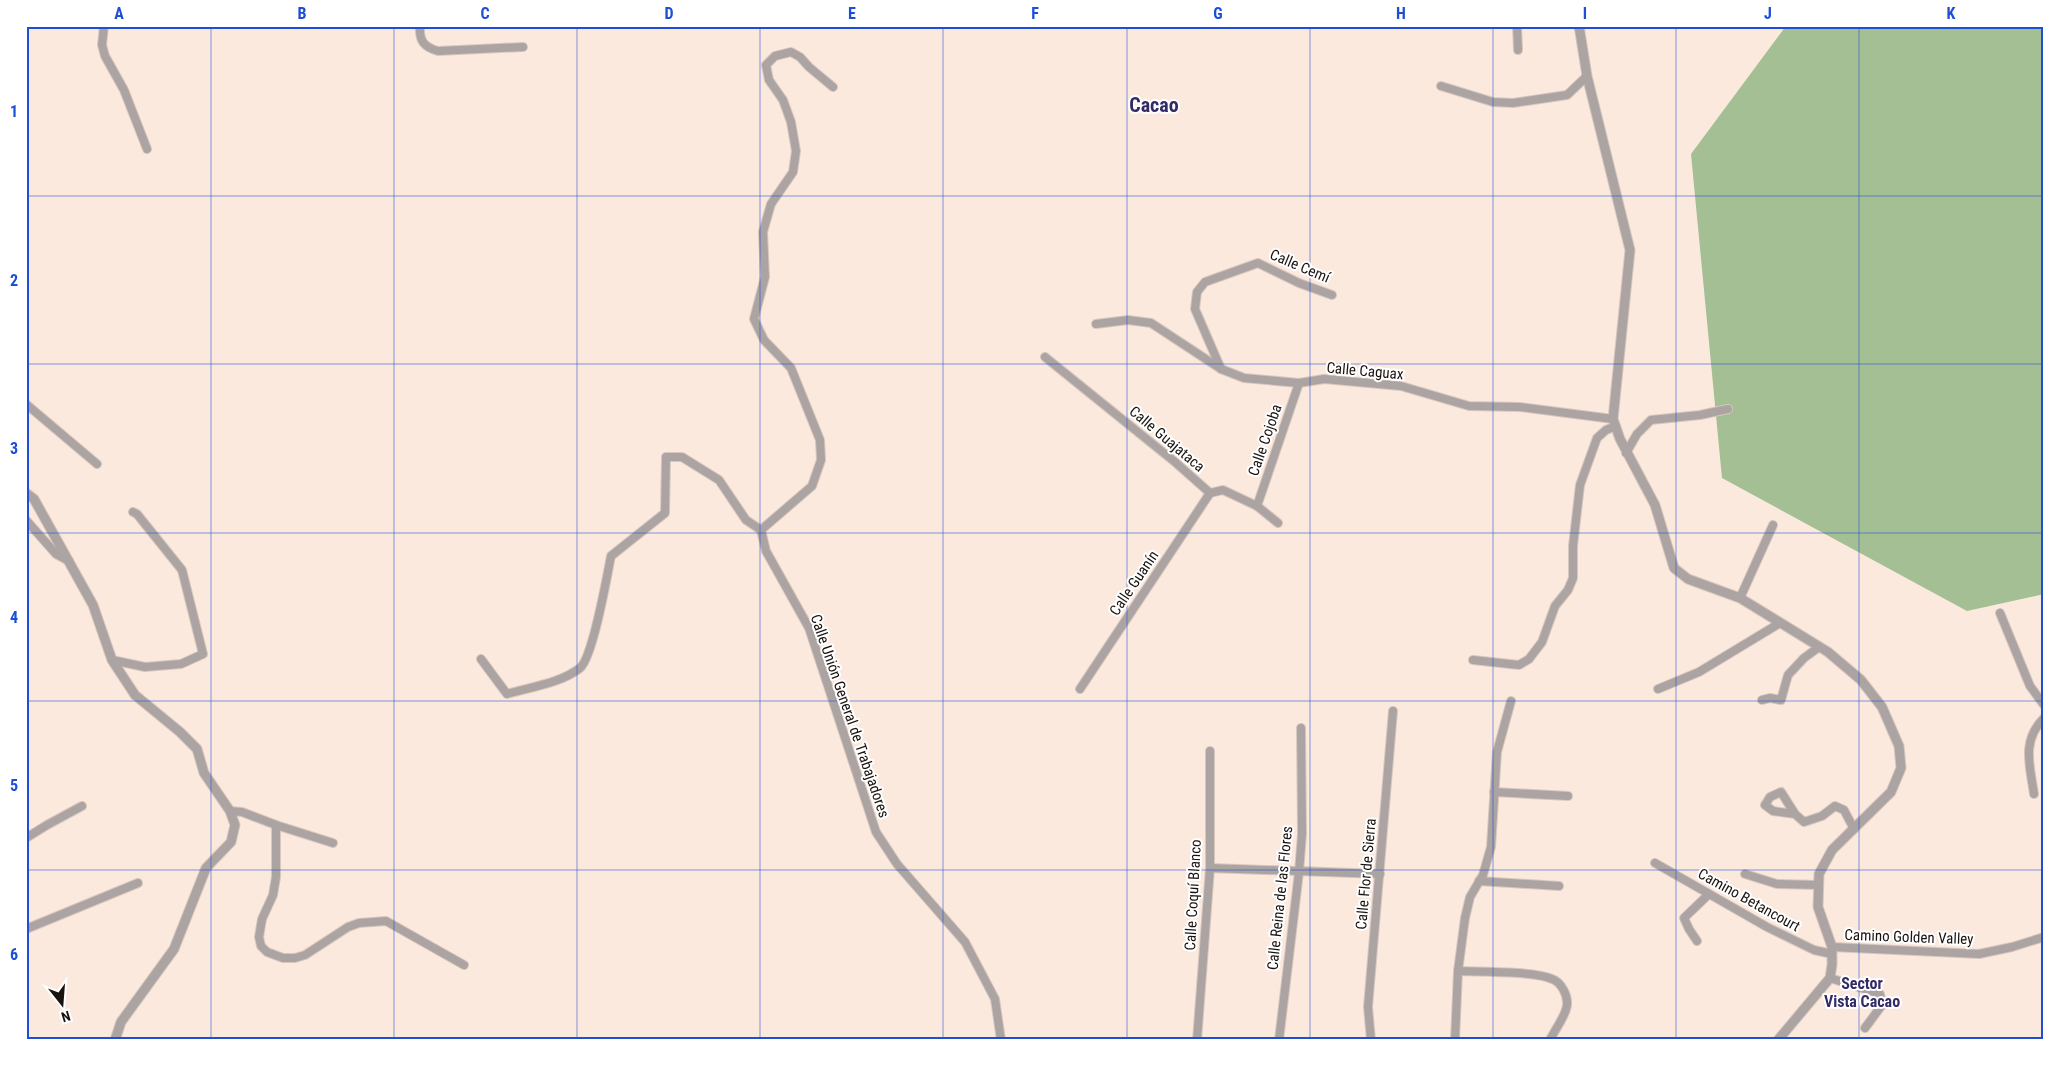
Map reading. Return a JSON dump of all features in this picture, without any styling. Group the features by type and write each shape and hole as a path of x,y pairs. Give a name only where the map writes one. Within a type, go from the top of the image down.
{"street":[{"path":"104,26 102,46 105,56 124,90 147,149"},
{"path":"420,26 419,36 423,42 428,48 438,51 523,47"},
{"path":"1517,26 1518,50"},
{"path":"1578,26 1588,76 1630,250 1614,423 1626,453 1655,505 1674,568 1688,579 1740,598 1819,647 1861,680 1882,707 1899,746 1901,768 1891,792 1832,850 1819,874 1818,907 1832,951 1830,978 1778,1040"},
{"path":"481,659 508,694 568,676 582,666 588,652 611,556 665,513 666,457 682,457 719,480 746,520 761,530 812,486 821,460 820,440 791,368 764,340 754,319 764,277 763,232 771,204 793,172 796,151 791,122 783,100 769,80 766,65 775,56 791,52 800,57 808,67 833,87"},
{"path":"1441,86 1493,102 1513,103 1567,95 1588,76"},
{"name":"Calle Cemí","path":"1221,369 1195,309 1197,292 1206,282 1258,263 1299,283 1332,295"},
{"name":"Calle Caguax","path":"1096,324 1128,320 1151,323 1221,369 1244,378 1299,383 1324,379 1401,386 1470,406 1520,406 1614,423"},
{"name":"Calle Guajataca","path":"1045,357 1175,462 1210,493 1223,490 1257,506 1278,524"},
{"name":"Calle Cojoba","path":"1257,506 1299,383"},
{"path":"26,404 97,464"},
{"path":"1626,453 1637,434 1651,420 1700,415 1728,409"},
{"path":"1473,660 1519,666 1529,659 1542,642 1555,606 1568,590 1573,578 1573,546 1580,485 1597,438 1614,423"},
{"path":"26,493 34,499 93,605 112,660 135,695 180,732 197,749 204,773 230,811 235,826 231,842 206,868 174,949 120,1022 116,1040"},
{"name":"Calle Guanín","path":"1080,689 1210,493"},
{"path":"112,660 140,667 163,666 181,664 202,654 182,570 138,514 133,512"},
{"path":"26,520 56,554 69,561"},
{"path":"1740,598 1773,525"},
{"name":"Calle Unión General de Trabajadores","path":"761,530 766,551 809,628 876,832 897,864 965,942 995,999 1000,1040"},
{"path":"2000,613 2030,686 2044,705"},
{"path":"1658,689 1699,672 1780,623"},
{"path":"1762,700 1770,698 1781,700 1788,675 1804,658 1819,647"},
{"path":"1455,1040 1458,971 1465,918 1470,896 1483,875 1491,847 1497,752 1511,701"},
{"name":"Calle Flor de Sierra","path":"1371,1040 1368,1008 1393,711"},
{"path":"2034,794 2028,748 2032,733 2044,718"},
{"name":"Calle Reina de las Flores","path":"1278,1040 1302,834 1301,728"},
{"name":"Calle Coquí Blanco","path":"1197,1040 1210,868 1210,751"},
{"path":"1494,792 1568,796"},
{"path":"26,838 82,806"},
{"path":"1795,814 1804,822 1822,816 1835,806 1844,810 1854,829"},
{"path":"230,811 242,812 333,843"},
{"path":"276,825 276,877 273,895 262,919 259,937 261,946 267,952 282,958 295,958 305,955 348,927 359,923 386,921 464,965"},
{"name":"Camino Betancourt","path":"1655,863 1767,928 1814,950 1832,951"},
{"path":"1210,868 1380,874"},
{"path":"1745,874 1777,884 1818,885"},
{"path":"1479,881 1559,886"},
{"path":"26,929 138,883"},
{"path":"1697,941 1688,929 1684,918 1709,894"},
{"name":"Camino Golden Valley","path":"1832,951 1979,954 2012,947 2044,937"},
{"path":"1458,971 1531,975 1553,979 1565,993 1567,1003 1565,1012 1550,1040"},
{"path":"1830,978 1880,994 1882,1005 1865,1028"}],"green space":[{"path":"1786,26 2044,26 2044,594 1967,611 1722,478 1691,154"}],"district":[{"name":"Cacao","path":"1154,105"},
{"name":"Sector Vista Cacao","path":"1862,992"}]}
